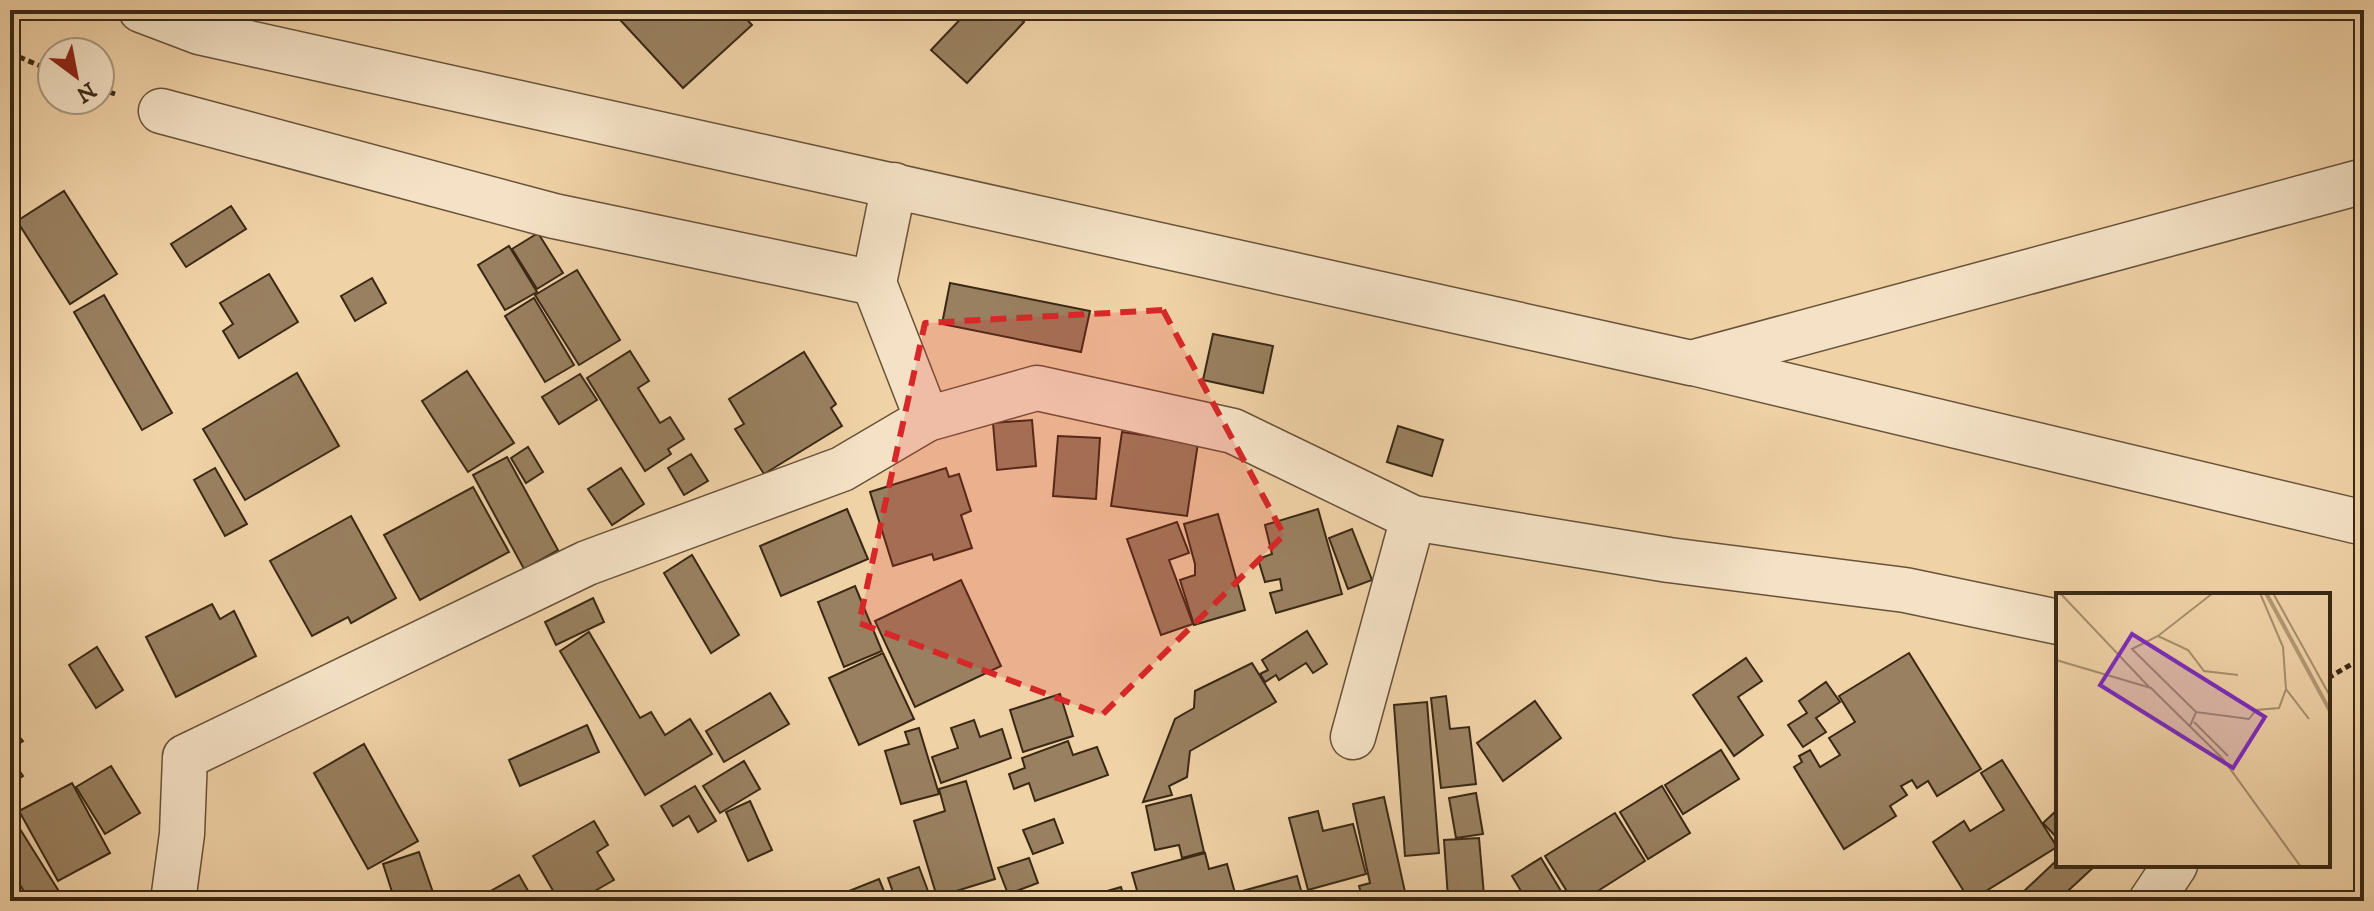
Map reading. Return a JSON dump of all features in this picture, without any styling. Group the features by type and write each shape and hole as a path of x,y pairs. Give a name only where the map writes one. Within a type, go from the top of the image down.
{"street":[{"path":"141,10 215,35 1691,363 2364,523"},
{"path":"161,111 554,216 874,283"},
{"path":"1691,363 2364,181"},
{"path":"894,185 874,283 927,419"},
{"path":"173,901 182,834 185,757 587,563 842,469 927,419 1037,388 1233,431 1413,518 1669,560 1905,590 2056,622"},
{"path":"1353,737 1413,518"},
{"path":"2151,901 2174,867"}],"path":[{"path":"10,53 36,64"},
{"path":"2330,677 2364,657"}],"highlighted area":[{"path":"1163,310 1284,535 1102,715 859,623 925,323"}],"building":[{"path":"611,10 738,10 752,25 683,88"},
{"path":"969,10 1011,10 1024,22 967,83 931,50"},
{"path":"64,191 117,274 70,304 17,221"},
{"path":"231,206 246,229 186,267 171,244"},
{"path":"538,233 563,273 537,289 512,249"},
{"path":"509,246 537,292 505,310 478,265"},
{"path":"577,270 620,340 579,365 535,295"},
{"path":"269,274 298,322 239,358 223,331 233,324 220,303"},
{"path":"372,278 386,303 355,321 341,296"},
{"path":"950,283 1090,311 1081,352 942,324"},
{"path":"104,295 172,413 142,430 74,312"},
{"path":"534,298 574,365 545,382 505,316"},
{"path":"1213,334 1273,346 1263,393 1203,380"},
{"path":"630,351 649,381 638,388 660,423 670,417 684,439 668,449 671,454 645,471 587,378"},
{"path":"804,352 836,404 831,408 842,426 764,474 735,429 744,424 729,399"},
{"path":"467,371 514,443 468,472 422,401"},
{"path":"297,373 339,446 245,500 203,429"},
{"path":"580,374 597,400 559,424 542,397"},
{"path":"1032,420 1036,466 997,470 993,423"},
{"path":"1398,426 1443,440 1432,476 1387,462"},
{"path":"1122,432 1198,443 1187,516 1111,506"},
{"path":"1058,436 1100,438 1096,499 1053,496"},
{"path":"528,447 543,472 526,483 511,458"},
{"path":"691,454 708,481 684,495 668,468"},
{"path":"507,457 558,550 524,569 473,475"},
{"path":"215,468 247,524 225,536 194,480"},
{"path":"621,468 644,504 612,525 588,489"},
{"path":"946,468 949,477 959,474 971,511 961,515 972,548 934,560 932,554 893,566 870,492"},
{"path":"473,487 509,552 420,600 384,535"},
{"path":"847,509 868,559 781,596 760,546"},
{"path":"1318,509 1342,594 1276,613 1270,593 1282,590 1280,579 1265,582 1258,559 1272,554 1265,525"},
{"path":"1218,514 1245,610 1194,625 1180,580 1195,575 1184,524"},
{"path":"351,516 396,598 351,623 348,617 312,636 270,561"},
{"path":"1177,522 1189,553 1169,560 1193,624 1161,635 1127,539"},
{"path":"1352,529 1372,580 1348,589 1329,538"},
{"path":"692,555 739,635 711,653 664,573"},
{"path":"961,580 1001,666 915,707 875,621"},
{"path":"855,586 882,651 844,667 818,602"},
{"path":"593,598 604,622 556,645 545,622"},
{"path":"212,604 220,619 234,611 256,656 176,697 146,637"},
{"path":"1307,631 1327,664 1313,673 1306,663 1279,680 1276,675 1265,682 1260,674 1268,670 1262,660"},
{"path":"589,632 640,718 651,712 665,735 690,719 712,754 645,795 560,651"},
{"path":"97,647 123,690 96,708 69,665"},
{"path":"883,653 914,719 859,745 829,678"},
{"path":"1909,653 1981,769 1937,796 1928,781 1917,788 1912,780 1901,786 1907,795 1890,806 1896,816 1844,849 1794,767 1802,762 1799,756 1810,750 1820,767 1840,755 1829,738 1855,722 1839,696"},
{"path":"1746,658 1762,681 1738,697 1763,735 1734,756 1693,695"},
{"path":"1252,663 1276,702 1190,751 1187,777 1169,786 1172,795 1143,802 1175,719 1194,708 1195,691"},
{"path":"1826,682 1840,702 1816,718 1826,732 1803,747 1788,725 1807,713 1799,701"},
{"path":"770,693 789,724 724,762 706,731"},
{"path":"1060,694 1073,736 1023,752 1010,710"},
{"path":"1446,696 1450,729 1469,727 1476,784 1441,788 1431,698"},
{"path":"1535,701 1561,738 1503,781 1477,743"},
{"path":"1427,702 1439,853 1405,856 1394,705"},
{"path":"974,720 980,737 1002,729 1011,758 941,783 932,757 958,748 951,728"},
{"path":"587,725 599,752 520,786 509,760"},
{"path":"10,726 23,741 10,750"},
{"path":"919,728 939,794 901,804 885,751 909,744 905,732"},
{"path":"1068,741 1073,755 1097,747 1108,775 1035,801 1029,783 1014,789 1009,774 1025,768 1022,758"},
{"path":"364,744 418,841 368,869 314,773"},
{"path":"1721,750 1739,779 1683,814 1665,785"},
{"path":"10,757 23,776 10,785"},
{"path":"2002,760 2056,848 1970,901 1933,842 1964,821 1970,831 2004,810 1981,773"},
{"path":"744,761 760,789 720,813 703,786"},
{"path":"111,766 140,813 105,834 76,787"},
{"path":"966,781 995,879 937,897 914,821 945,811 939,789"},
{"path":"72,783 110,853 58,881 19,811"},
{"path":"695,786 716,821 698,832 689,816 673,826 661,806"},
{"path":"1662,786 1690,833 1648,859 1620,812"},
{"path":"1476,793 1483,834 1456,838 1449,798"},
{"path":"1191,795 1204,852 1182,858 1179,845 1155,850 1146,806"},
{"path":"1384,797 1407,901 1363,901 1359,886 1370,883 1353,804"},
{"path":"750,801 772,850 748,861 726,812"},
{"path":"1318,811 1323,831 1353,824 1366,874 1308,890 1289,818"},
{"path":"2056,811 2056,837 2043,823"},
{"path":"10,813 65,901 30,901 10,869"},
{"path":"1615,813 1645,861 1582,901 1573,901 1545,856"},
{"path":"1054,819 1063,843 1033,854 1023,830"},
{"path":"594,821 608,845 597,852 614,880 577,901 559,901 533,856"},
{"path":"1479,838 1484,895 1448,898 1444,840"},
{"path":"419,852 436,901 395,901 383,864"},
{"path":"1205,853 1209,869 1227,864 1235,893 1297,876 1304,901 1140,901 1132,873"},
{"path":"1029,858 1038,883 1008,894 998,868"},
{"path":"1541,858 1567,901 1527,901 1512,876"},
{"path":"2056,861 2056,867 2094,867 2057,901 2028,901 2021,894"},
{"path":"919,867 931,899 896,901 888,878"},
{"path":"519,875 534,901 494,901 489,892"},
{"path":"879,879 888,901 824,901"},
{"path":"1121,887 1125,901 1072,901"}]}
